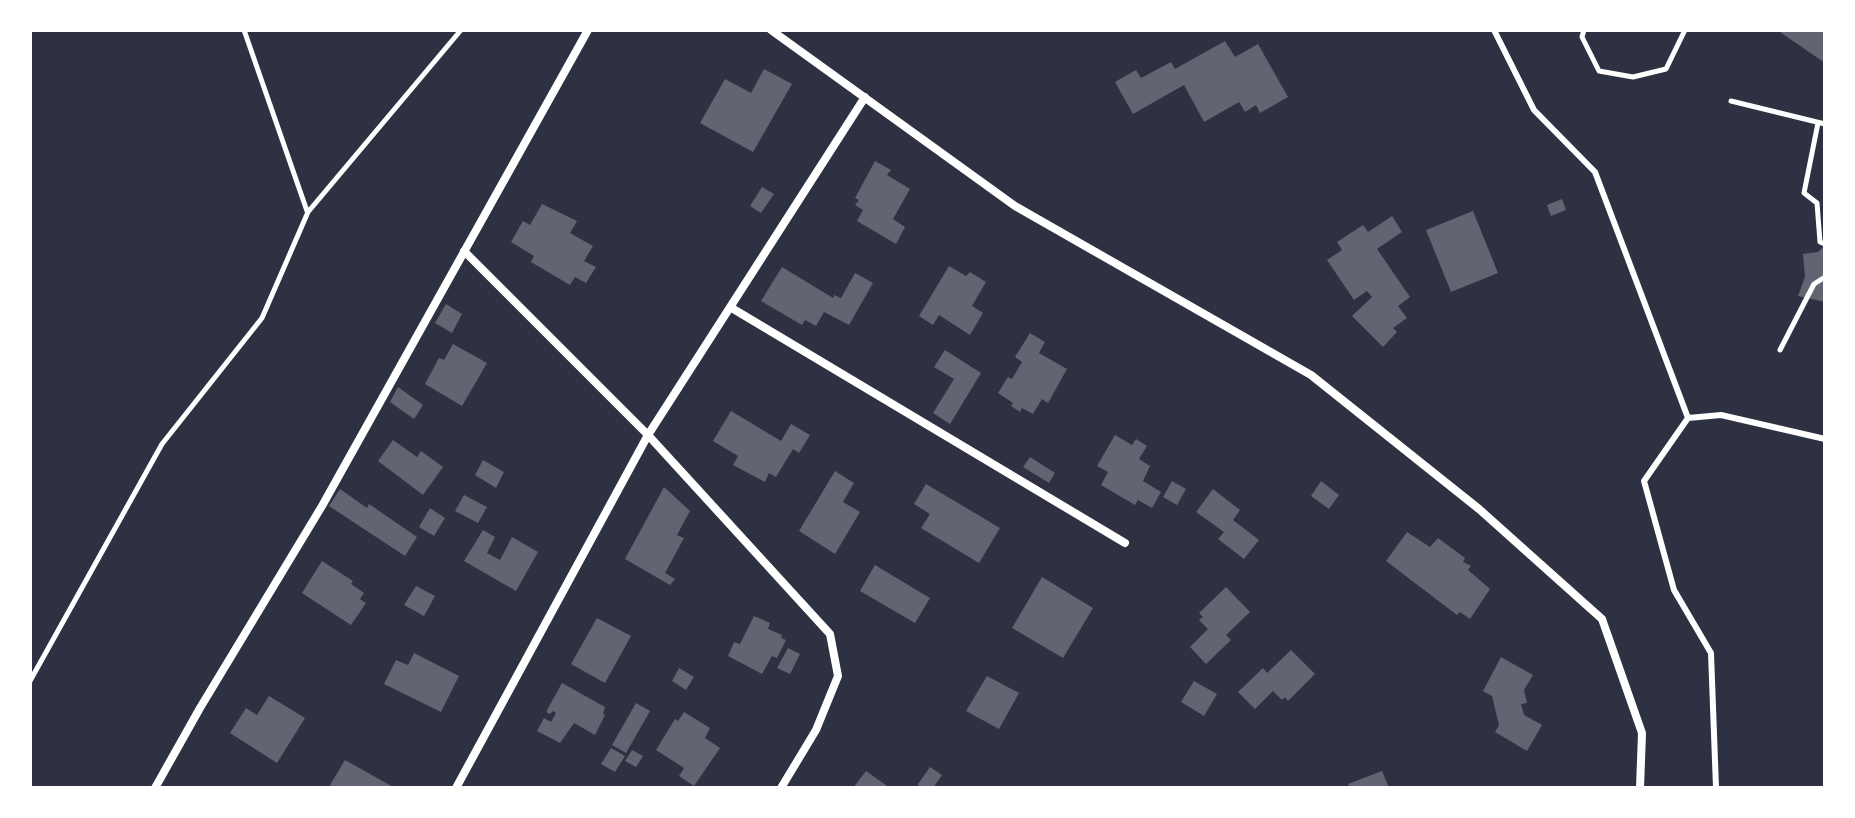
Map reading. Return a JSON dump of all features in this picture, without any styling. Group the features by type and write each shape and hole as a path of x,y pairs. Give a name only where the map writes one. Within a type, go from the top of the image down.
{"street":[{"path":"155,788 322,506 588,30"},
{"path":"771,30 1015,206 1311,375 1490,519 1602,619 1642,733 1640,788"},
{"path":"456,788 648,435 865,97"},
{"path":"464,251 648,435 830,634 838,676 816,730 781,788"},
{"path":"730,307 1125,543"}],"lane":[{"path":"1494,30 1534,110 1595,172 1688,418"},
{"path":"1716,788 1711,653 1674,590 1644,481 1688,418 1721,415 1825,439"}],"path":[{"path":"244,30 308,212"},
{"path":"30,681 162,444 262,318 308,212 461,30"},
{"path":"1584,30 1582,37 1599,71 1633,77 1666,69 1685,30"},
{"path":"1731,101 1822,124 1804,193 1817,203 1820,242 1825,244"},
{"path":"1780,350 1814,284 1825,277"}],"building":[{"path":"1777,30 1825,30 1825,63"},
{"path":"1225,41 1235,57 1258,44 1288,97 1260,113 1256,105 1245,112 1239,102 1204,122 1184,85 1133,114 1115,82 1136,70 1141,78 1171,62 1175,69"},
{"path":"764,69 792,84 753,152 700,123 725,79 751,93"},
{"path":"875,161 891,170 887,175 910,189 893,219 905,227 896,244 857,221 863,210 855,205 859,200 855,198"},
{"path":"762,187 774,194 761,213 750,206"},
{"path":"1562,199 1566,210 1551,216 1547,205"},
{"path":"542,204 577,221 570,233 593,246 584,261 596,267 586,283 575,277 570,285 531,262 534,256 511,242 523,221 530,225"},
{"path":"1473,211 1498,273 1451,292 1426,230"},
{"path":"1392,216 1402,232 1377,249 1410,297 1398,306 1407,318 1393,328 1397,332 1383,347 1352,316 1372,297 1367,291 1354,300 1327,260 1342,250 1337,242 1363,225 1368,232"},
{"path":"1825,245 1825,302 1798,296 1805,277 1803,254 1818,252"},
{"path":"949,266 966,276 970,272 986,282 972,306 983,313 970,335 939,315 933,325 919,316"},
{"path":"782,267 833,298 834,295 841,298 855,273 873,283 849,325 824,312 816,326 805,320 802,325 761,301"},
{"path":"446,304 462,314 452,333 435,323"},
{"path":"1030,333 1045,342 1039,353 1067,369 1048,403 1042,399 1033,414 1022,408 1020,412 998,393 1008,377 1012,379 1022,362 1015,357"},
{"path":"453,344 487,363 462,406 425,384 439,358 444,360"},
{"path":"945,350 981,373 950,424 933,413 954,379 934,367"},
{"path":"398,387 423,405 414,419 390,402"},
{"path":"731,411 781,441 791,424 810,435 799,453 793,449 776,477 769,473 765,482 733,465 738,456 713,441"},
{"path":"1115,435 1132,445 1136,439 1147,446 1139,459 1150,466 1143,481 1161,492 1152,508 1138,500 1135,505 1101,485 1108,472 1097,466"},
{"path":"393,440 417,457 421,451 443,467 423,495 378,461"},
{"path":"1030,457 1055,473 1049,483 1023,467"},
{"path":"483,460 504,472 496,488 475,475"},
{"path":"835,471 854,483 843,502 860,512 835,554 799,531"},
{"path":"1172,481 1186,489 1177,505 1163,497"},
{"path":"1321,481 1339,495 1329,509 1311,496"},
{"path":"926,484 1000,528 979,563 921,528 930,514 914,504"},
{"path":"664,487 690,511 677,535 684,538 665,573 675,579 670,585 625,559"},
{"path":"340,489 367,508 369,504 417,537 405,556 329,506"},
{"path":"1213,489 1240,510 1233,520 1259,540 1244,559 1218,539 1224,532 1196,512"},
{"path":"464,495 487,507 478,523 455,511"},
{"path":"430,508 445,518 434,536 419,527"},
{"path":"483,530 495,537 487,553 500,560 512,537 538,552 516,591 464,561"},
{"path":"1407,532 1430,547 1438,538 1465,558 1463,562 1471,566 1468,570 1490,589 1470,619 1460,612 1457,615 1386,561"},
{"path":"322,561 353,581 351,584 364,593 360,599 366,603 351,625 302,593"},
{"path":"875,565 930,598 915,623 860,591"},
{"path":"1042,577 1093,608 1063,658 1012,628"},
{"path":"416,586 435,596 424,616 404,605"},
{"path":"1226,587 1250,612 1226,635 1231,640 1206,664 1190,647 1208,629 1199,620 1203,617 1199,613"},
{"path":"754,616 770,623 768,629 786,640 777,658 772,656 762,674 728,656 734,642 740,644"},
{"path":"597,618 631,636 605,683 571,664"},
{"path":"788,648 800,654 790,674 777,668"},
{"path":"1291,650 1315,674 1288,701 1285,697 1282,700 1273,691 1255,709 1238,692 1263,668 1267,673"},
{"path":"414,653 459,676 441,712 384,684 396,660 408,665"},
{"path":"1501,657 1533,675 1524,690 1527,703 1521,704 1524,715 1542,725 1527,751 1495,732 1499,725 1492,696 1483,691"},
{"path":"679,668 694,677 686,690 672,681"},
{"path":"987,676 1019,693 999,729 966,711"},
{"path":"1194,681 1217,694 1204,716 1181,702"},
{"path":"562,683 605,707 605,715 595,735 574,723 560,743 537,731 544,718 551,722 556,713 546,712"},
{"path":"269,696 305,718 277,763 230,733 246,708 257,715"},
{"path":"636,703 650,711 626,753 612,745"},
{"path":"684,712 710,728 705,738 720,748 694,786 679,776 684,768 656,750 675,719 678,721"},
{"path":"611,748 625,756 615,772 601,764"},
{"path":"632,750 643,756 636,767 625,761"},
{"path":"345,760 395,788 335,788 330,785"},
{"path":"930,767 942,775 933,788 919,788 918,784"},
{"path":"866,771 890,788 853,788"},
{"path":"1382,771 1389,788 1350,788 1348,784"}]}
